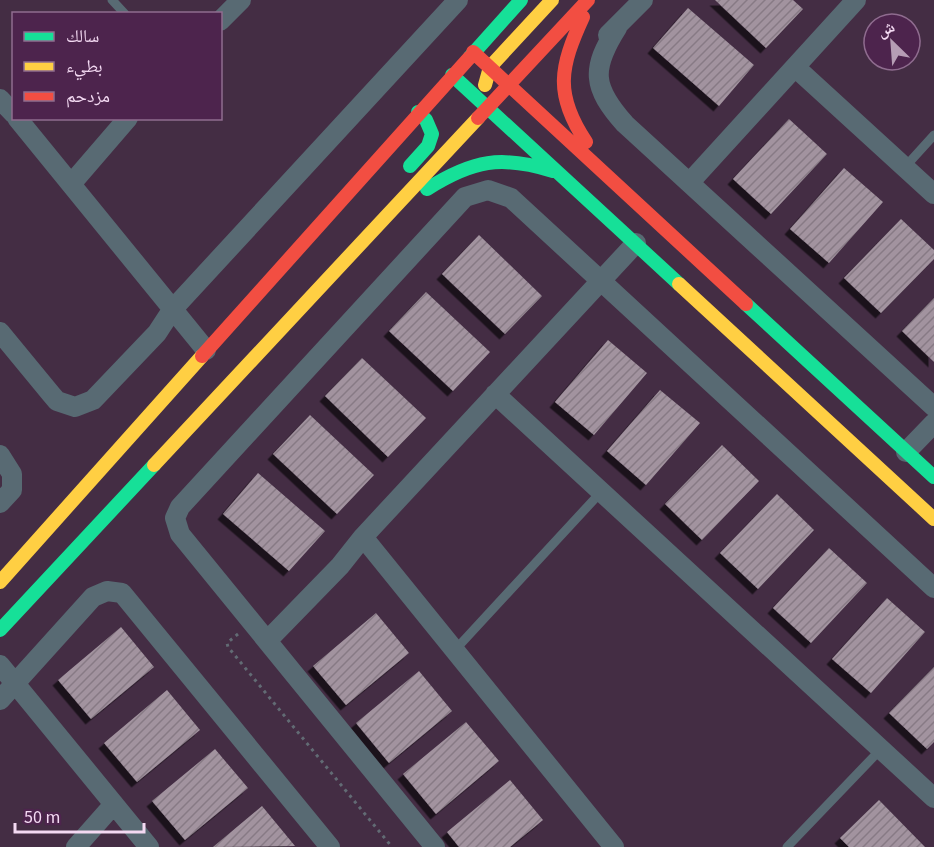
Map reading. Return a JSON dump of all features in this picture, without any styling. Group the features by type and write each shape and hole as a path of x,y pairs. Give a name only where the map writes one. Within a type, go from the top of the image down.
{"street":[{"path":"222,19 241,0"},
{"path":"0,332 57,401 75,406 93,400 157,333 172,310 458,0"},
{"path":"0,582 520,0"},
{"path":"488,106 485,89 490,67 552,0"},
{"path":"0,630 589,0"},
{"path":"589,0 564,58 562,92 574,125 620,185"},
{"path":"643,0 617,28 601,56 598,81 608,104 625,124 934,407"},
{"path":"690,182 856,0"},
{"path":"473,52 620,185 934,477"},
{"path":"795,67 934,194"},
{"path":"452,75 934,519"},
{"path":"0,99 12,112"},
{"path":"397,180 431,143 431,126 418,112"},
{"path":"19,120 206,350"},
{"path":"72,183 126,120"},
{"path":"404,199 424,191 457,169 482,161 520,161 560,173"},
{"path":"435,847 176,529 177,512 459,201 473,193 488,190 511,198 934,588"},
{"path":"267,641 340,566 363,537 636,243"},
{"path":"326,281 338,246"},
{"path":"495,394 934,798"},
{"path":"906,452 934,423"},
{"path":"0,455 12,474 12,490 0,503"},
{"path":"363,537 614,847"},
{"path":"0,700 93,597 107,591 122,593 330,847"},
{"path":"0,665 149,847"},
{"path":"76,847 114,804"}],"lane":[{"path":"112,0 123,12"},
{"path":"905,167 934,135"},
{"path":"454,650 601,492"},
{"path":"787,847 881,749"}],"path":[{"path":"252,622 227,643 228,647 392,847"}],"building":[{"path":"715,0 793,0 803,9 766,48"},
{"path":"688,8 754,65 719,106 653,48"},
{"path":"789,119 827,154 771,214 733,179"},
{"path":"844,168 883,202 829,263 790,229"},
{"path":"901,219 934,250 934,259 881,313 844,278"},
{"path":"479,235 542,296 505,334 442,274"},
{"path":"426,292 490,352 453,391 389,331"},
{"path":"934,298 934,362 902,331"},
{"path":"608,340 647,373 594,435 555,402"},
{"path":"362,358 426,418 388,457 325,396"},
{"path":"660,390 700,423 646,485 607,451"},
{"path":"310,415 374,475 337,514 273,454"},
{"path":"722,445 759,481 702,540 665,504"},
{"path":"258,473 325,531 289,571 223,514"},
{"path":"777,494 814,530 758,589 720,553"},
{"path":"829,548 867,583 811,643 773,608"},
{"path":"887,598 925,632 871,693 832,659"},
{"path":"376,613 409,653 346,705 313,666"},
{"path":"121,627 154,667 91,719 58,680"},
{"path":"934,667 934,742 927,749 889,713"},
{"path":"419,671 452,711 389,763 356,723"},
{"path":"167,690 200,730 137,782 104,743"},
{"path":"466,722 499,761 436,814 403,774"},
{"path":"215,749 248,788 185,840 152,801"},
{"path":"510,780 543,820 510,847 459,847 447,832"},
{"path":"879,800 925,847 849,847 840,838"},
{"path":"262,806 295,846 213,847"}],"traffic: fast":[{"path":"470,57 521,0"},
{"path":"452,75 679,284"},
{"path":"410,166 428,146 432,134 426,120 418,112"},
{"path":"427,189 473,166 488,163 518,163 553,171"},
{"path":"746,304 934,477"},
{"path":"0,630 154,465"}],"traffic: slow":[{"path":"485,85 490,67 552,0"},
{"path":"154,465 478,118"},
{"path":"679,284 934,519"},
{"path":"0,582 202,356"}],"traffic: jam":[{"path":"478,118 588,0"},
{"path":"583,17 569,51 564,80 569,109 586,142"},
{"path":"473,52 746,304"},
{"path":"202,356 470,57"}]}
